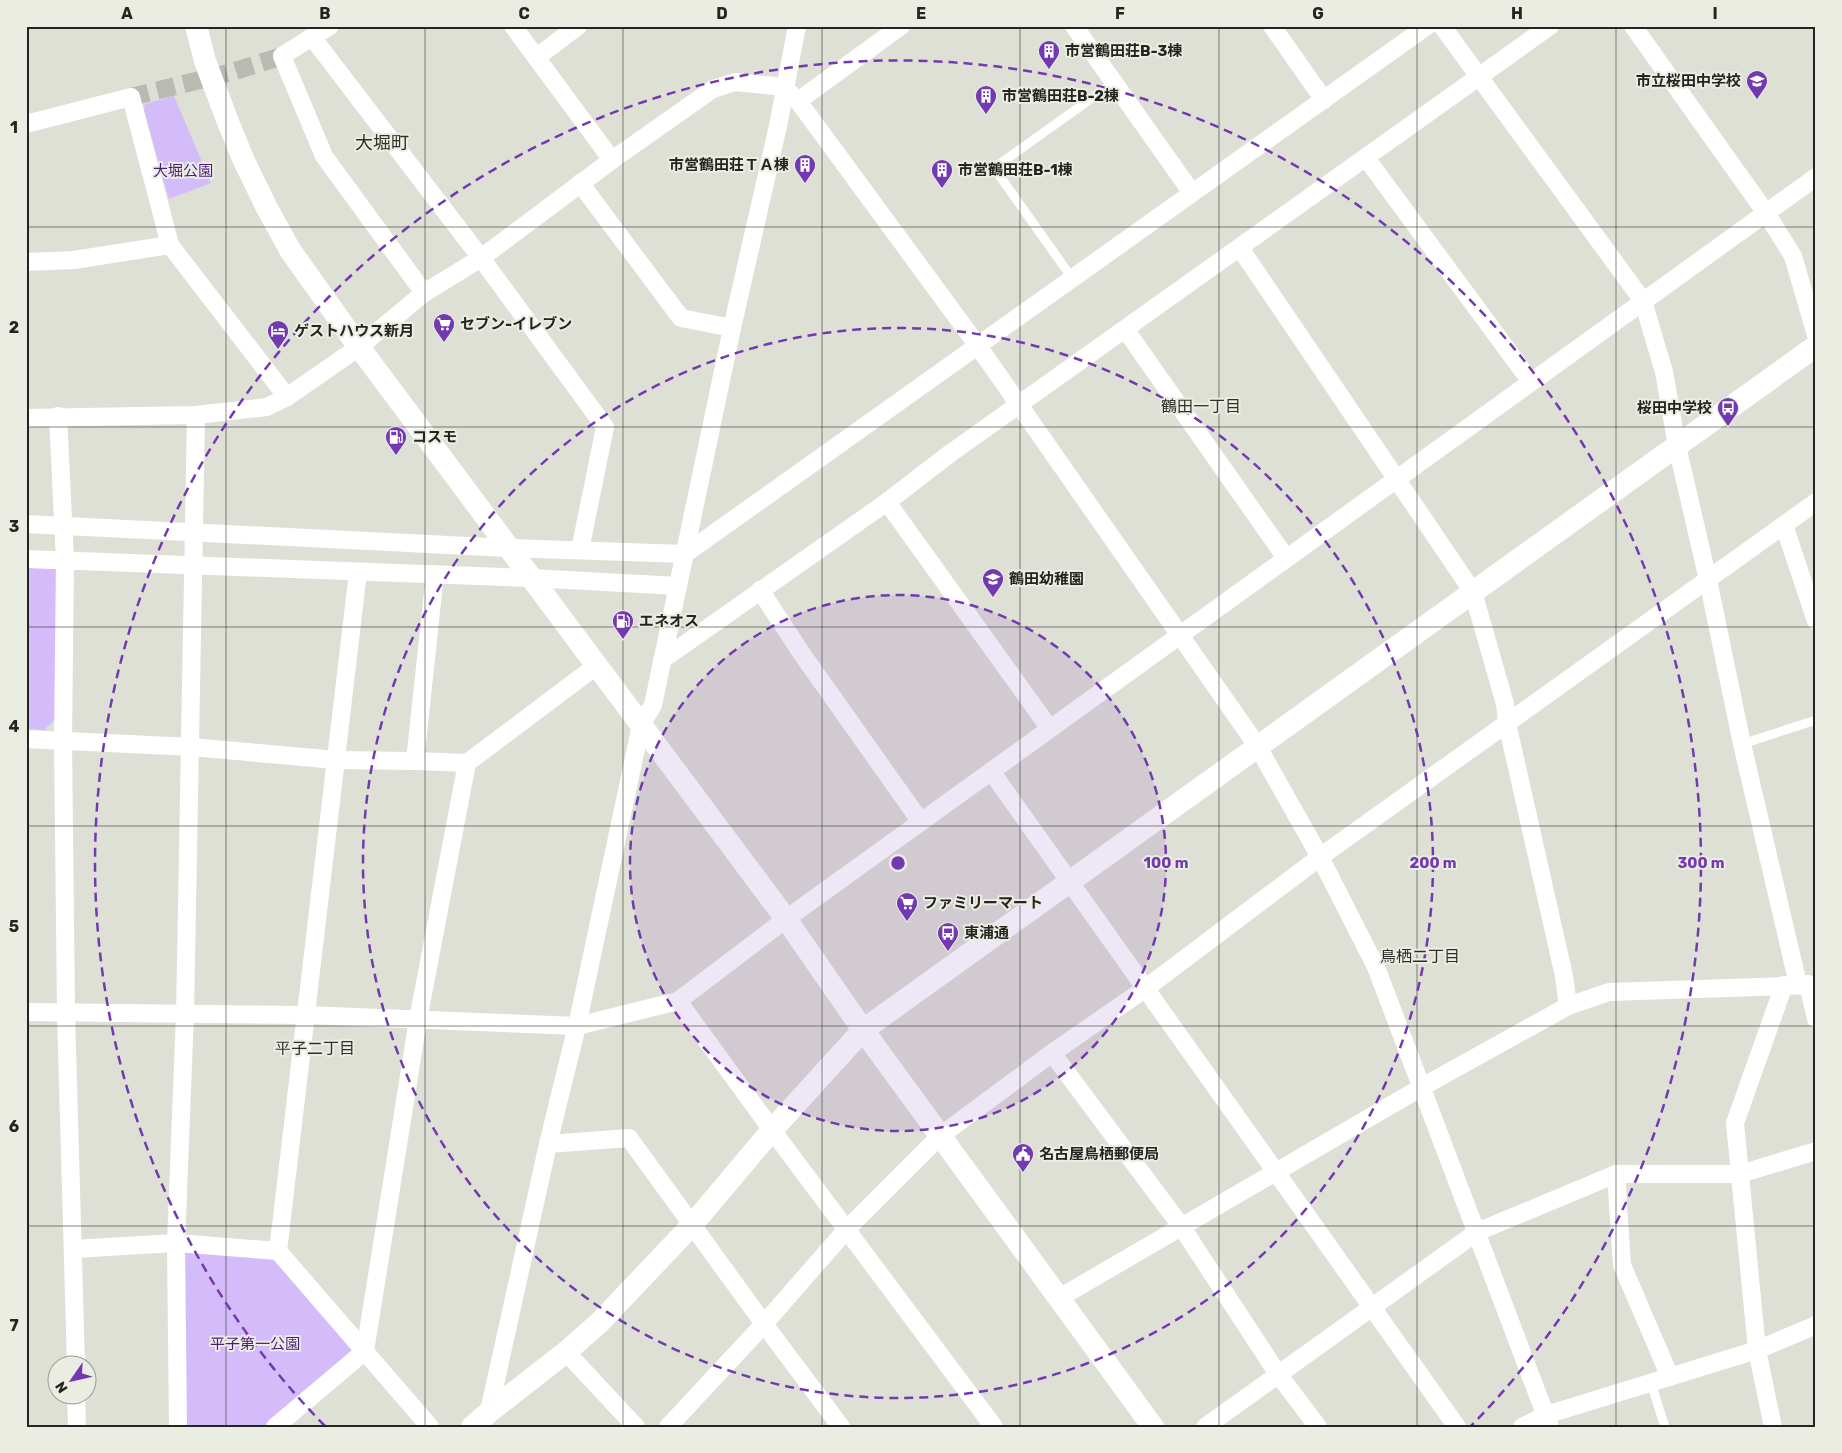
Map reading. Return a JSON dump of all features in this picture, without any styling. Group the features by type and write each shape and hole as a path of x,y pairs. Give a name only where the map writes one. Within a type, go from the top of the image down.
{"street":[{"path":"196,26 205,61 244,161 290,250 359,347 508,548 786,919 863,1030 1153,1427"},
{"path":"330,26 282,56 324,156 424,293"},
{"path":"513,26 612,160"},
{"path":"537,57 578,26"},
{"path":"487,1419 576,1026 641,725 653,705 732,328 778,126 797,26"},
{"path":"798,101 901,26"},
{"path":"1074,26 1192,194"},
{"path":"1272,26 1324,100"},
{"path":"26,524 508,548 685,554 1427,26"},
{"path":"1442,26 1643,301 1664,372 1677,446 1708,580 1742,744 1801,985 1816,1019"},
{"path":"662,660 887,502 948,455 1550,26"},
{"path":"1633,26 1766,213 1793,256 1816,335"},
{"path":"312,38 481,258 605,427 580,550"},
{"path":"26,418 58,416 196,416 267,407 287,397 359,347 424,293 481,258 580,183 713,89 735,82 784,87 798,101 978,346 1009,394 1019,405 1258,747 1320,857 1376,966 1548,1421"},
{"path":"26,124 131,98 170,245 287,397"},
{"path":"1366,158 1530,382"},
{"path":"26,1012 306,1015 576,1026 678,1001 786,919 1816,177"},
{"path":"580,183 681,318 732,328"},
{"path":"26,262 74,260 170,245"},
{"path":"1240,248 1473,592 1505,704 1507,723 1564,976 1568,1006"},
{"path":"1125,329 1286,558"},
{"path":"472,1427 487,1419 600,1322 692,1225 772,1130 863,1030 1816,346"},
{"path":"58,416 66,560 63,742 66,1012 76,1356"},
{"path":"178,1427 176,1243 185,1014 196,416"},
{"path":"887,502 1050,729"},
{"path":"668,1427 764,1324 847,1229 940,1136 1052,1053 1146,988 1320,857 1816,502"},
{"path":"1784,525 1816,622"},
{"path":"26,559 435,574 678,586"},
{"path":"278,1251 358,572"},
{"path":"414,761 435,574"},
{"path":"760,590 802,654 921,822"},
{"path":"26,739 191,747 336,760 468,763 596,666"},
{"path":"275,1427 365,1351 418,1020 468,763"},
{"path":"991,771 1457,1427"},
{"path":"1059,1298 1422,1087 1568,1006 1608,992 1801,985"},
{"path":"1773,1427 1757,1350 1735,1123 1801,985"},
{"path":"678,1001 994,1427"},
{"path":"1052,1053 1181,1226 1278,1374 1318,1427"},
{"path":"548,1144 629,1138 841,1427"},
{"path":"1205,1427 1477,1232 1616,1174 1740,1174 1816,1151"},
{"path":"1616,1174 1622,1265 1670,1377"},
{"path":"73,1249 176,1243 278,1251 430,1427"},
{"path":"1522,1427 1548,1421 1651,1382 1757,1350 1816,1325"},
{"path":"566,1352 636,1427"},
{"path":"76,1406 77,1427"}],"lane":[{"path":"1072,278 994,168 1113,83"},
{"path":"1742,744 1816,720"},
{"path":"1651,1382 1665,1427"}],"green space":[{"name":"大堀公園","path":"174,96 211,183 169,199 144,110 145,104"},
{"path":"26,562 52,562 60,574 58,716 44,730 26,729"},
{"name":"平子第一公園","path":"180,1248 278,1256 359,1353 273,1427 182,1427"}],"tunnel":[{"path":"131,97 232,72 282,56"}],"place":[{"name":"市営鶴田荘B-3棟","path":"1049,70"},
{"name":"市立桜田中学校","path":"1757,100"},
{"name":"市営鶴田荘B-2棟","path":"986,115"},
{"name":"市営鶴田荘ＴＡ棟","path":"805,184"},
{"name":"市営鶴田荘B-1棟","path":"942,189"},
{"name":"セブン-イレブン","path":"444,343"},
{"name":"ゲストハウス新月","path":"278,350"},
{"name":"桜田中学校","path":"1728,427"},
{"name":"コスモ","path":"396,456"},
{"name":"鶴田幼稚園","path":"993,598"},
{"name":"エネオス","path":"623,640"},
{"name":"ファミリーマート","path":"907,922"},
{"name":"東浦通","path":"948,952"},
{"name":"名古屋鳥栖郵便局","path":"1023,1173"}],"district":[{"name":"大堀町","path":"382,143"},
{"name":"鶴田一丁目","path":"1201,406"},
{"name":"鳥栖二丁目","path":"1420,956"},
{"name":"平子二丁目","path":"315,1048"}]}
